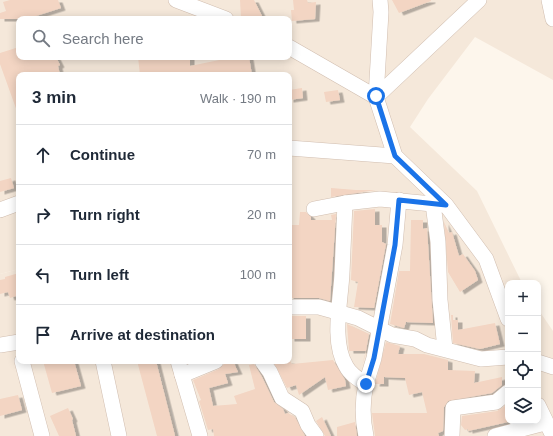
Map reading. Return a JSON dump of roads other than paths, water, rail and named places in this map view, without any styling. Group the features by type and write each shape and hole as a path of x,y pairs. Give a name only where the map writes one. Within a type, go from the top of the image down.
{"street":[{"path":"176,0 218,16"},
{"path":"380,0 381,12 376,96 395,156 440,205 486,259 507,316"},
{"path":"376,96 479,0"},
{"path":"549,0 553,19"},
{"path":"292,49 376,96"},
{"path":"292,148 395,156"},
{"path":"314,209 345,203 380,199 440,205"},
{"path":"366,436 363,423 362,400 374,358 395,245 399,200"},
{"path":"345,203 342,274 337,312 338,334 345,365 353,375 366,384"},
{"path":"0,210 16,204"},
{"path":"440,205 438,242 440,300 445,349"},
{"path":"292,307 319,307 358,318 379,327 392,335 415,339 427,345 481,359 505,357"},
{"path":"0,345 16,344"},
{"path":"541,363 553,367"},
{"path":"23,364 42,436"},
{"path":"104,364 119,436"},
{"path":"200,436 180,368 201,364"},
{"path":"264,364 270,372 282,398 302,411 308,425 316,436"},
{"path":"452,436 453,408 496,402 505,394"},
{"path":"541,412 553,436"},
{"path":"495,436 545,422"}]}
